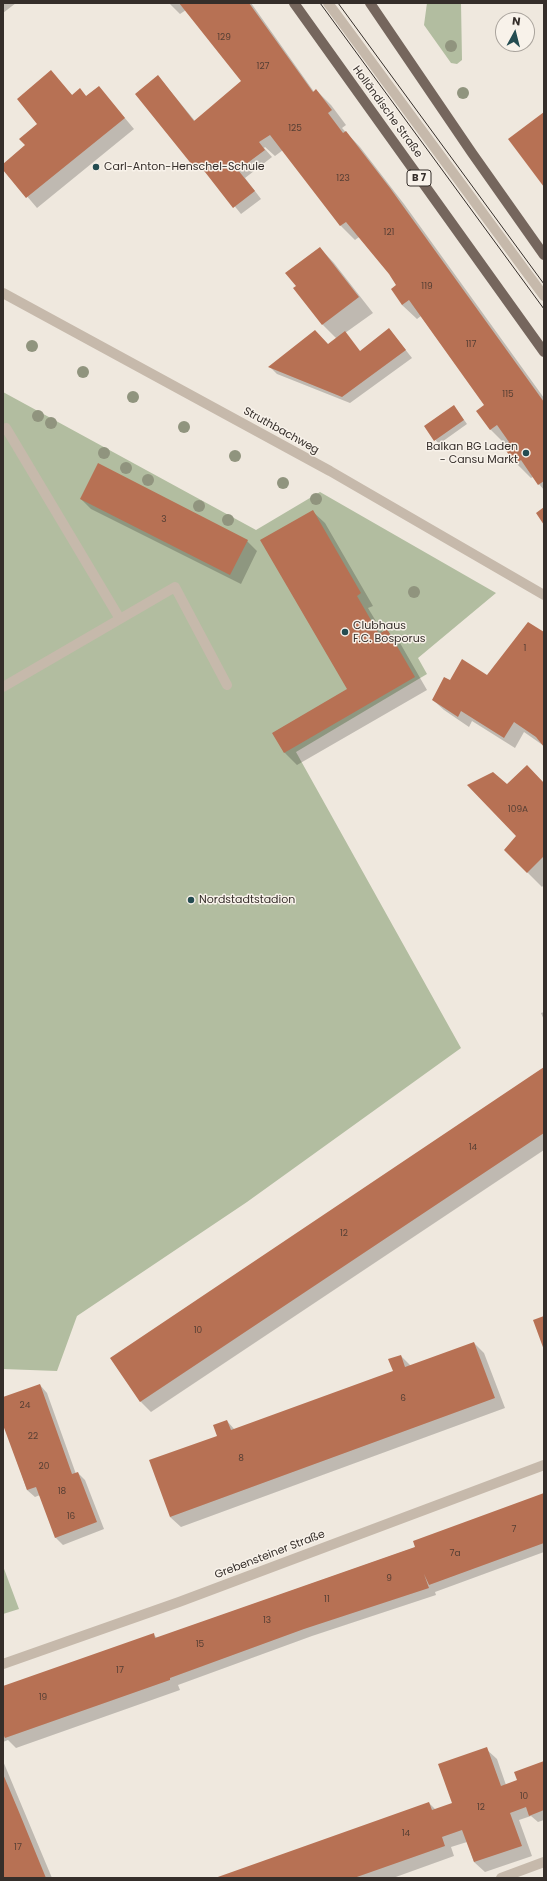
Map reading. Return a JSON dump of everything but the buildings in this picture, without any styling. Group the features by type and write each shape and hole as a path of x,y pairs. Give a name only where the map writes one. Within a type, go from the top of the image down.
{"main road":[{"name":"Holländische Straße","path":"294,3 544,352"},
{"path":"370,3 544,255"}],"street":[{"path":"328,3 544,296"},
{"name":"Struthbachweg","path":"3,293 330,471 544,595"},
{"path":"3,430 6,428 120,619"},
{"path":"3,687 175,587 227,685"},
{"name":"Grebensteiner Straße","path":"3,1664 179,1602 544,1465"},
{"path":"501,1878 544,1862"}],"green space":[{"path":"427,3 461,3 462,60 457,64 451,63 424,25"},
{"name":"Nordstadtstadion","path":"3,392 256,530 320,492 496,593 418,658 427,674 296,752 461,1048 247,1202 77,1316 57,1371 3,1369"},
{"path":"3,1566 19,1609 3,1614"}],"tram line":[{"path":"320,3 544,309"},
{"path":"338,3 544,284"}],"place":[{"name":"Carl-Anton-Henschel-Schule","path":"96,167"},
{"name":"Balkan BG Laden - Cansu Markt","path":"526,453"},
{"name":"Clubhaus F.C. Bosporus","path":"345,632"},
{"name":"Nordstadtstadion","path":"191,900"}]}
